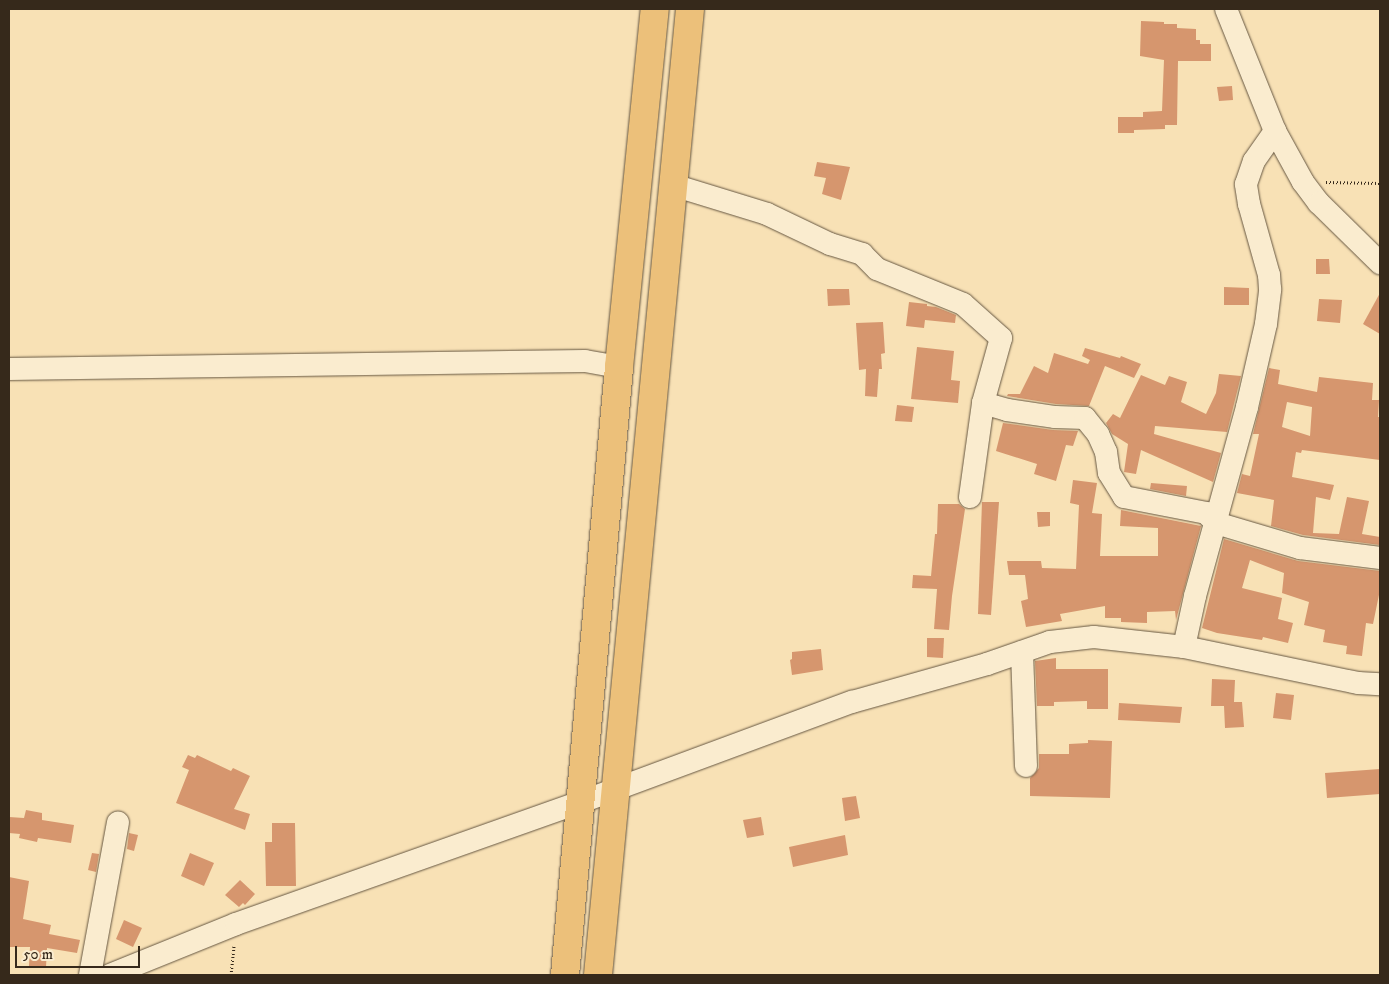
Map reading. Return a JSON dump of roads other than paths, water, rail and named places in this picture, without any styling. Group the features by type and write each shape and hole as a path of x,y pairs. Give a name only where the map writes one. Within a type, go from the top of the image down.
{"main road":[{"path":"565,975 619,367 654,9"},
{"path":"598,975 690,9"},
{"path":"613,446 648,452"}],"street":[{"path":"1226,9 1275,132 1303,182 1319,203 1380,264"},
{"path":"1184,647 1195,596 1252,388 1269,305 1269,275 1249,204 1246,184 1254,161 1275,132"},
{"path":"673,185 767,214 830,244 862,254 878,269 963,304 1001,338 983,403 970,497"},
{"path":"9,368 567,361 585,361 619,367"},
{"path":"983,403 1007,410 1055,417 1085,418 1098,434 1106,452 1109,473 1124,498 1206,513 1216,522 1300,548 1380,558"},
{"path":"110,975 236,924 581,802 616,787 852,702 1050,642 1094,637 1184,647 1358,683 1380,684"},
{"path":"1022,652 1026,766"},
{"path":"90,975 118,823"}]}
